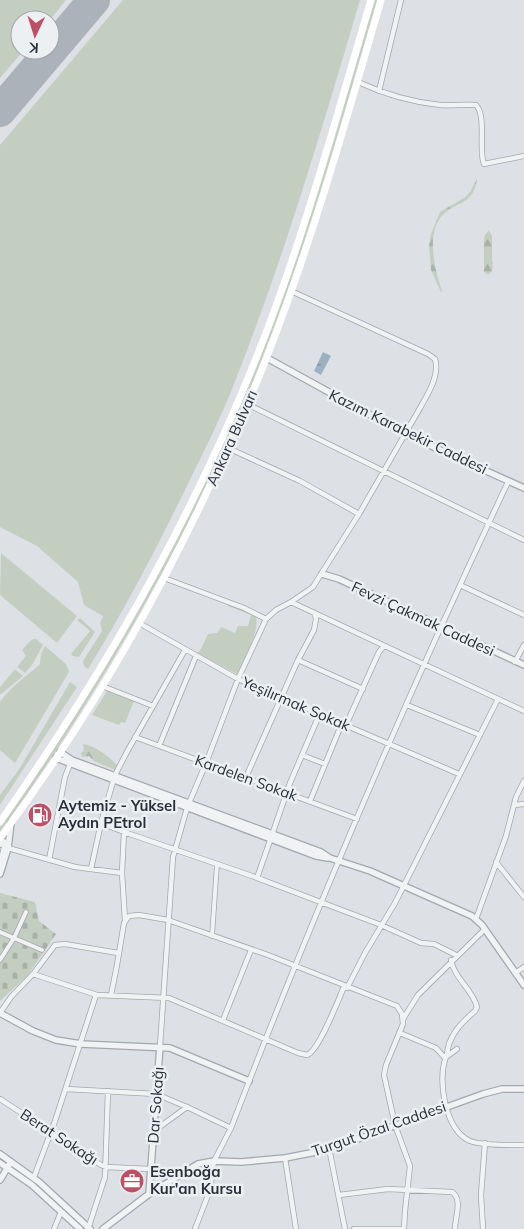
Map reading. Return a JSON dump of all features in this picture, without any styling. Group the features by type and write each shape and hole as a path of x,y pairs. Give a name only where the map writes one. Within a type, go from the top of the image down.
{"main road":[{"name":"Ankara Bulvarı","path":"0,822 65,726 124,628 171,544 203,480 258,353 289,268 311,203 371,0"},
{"name":"Ankara Bulvarı","path":"0,838 58,755 139,623 200,509 228,448 267,358 291,291 327,186 382,0"}],"street":[{"path":"379,91 400,0"},
{"path":"358,82 389,95 431,104 450,106 476,105 479,110 483,141 482,160 484,164 524,156"},
{"path":"160,1046 171,868 175,849 188,805 238,679 266,619 276,610 313,587 322,574 424,400 433,381 436,367 435,359 392,337 291,291"},
{"name":"Kazım Karabekir Caddesi","path":"267,358 405,434 524,488"},
{"path":"247,404 524,540"},
{"path":"228,448 300,481 358,514"},
{"path":"195,1229 210,1190 214,1161 231,1128 339,861 424,664 508,482"},
{"name":"Fevzi Çakmak Caddesi","path":"322,574 339,579 524,665"},
{"path":"164,578 235,604 266,619"},
{"path":"460,585 524,615"},
{"path":"291,602 524,712"},
{"path":"246,778 298,660 314,630 316,620 314,614"},
{"name":"Yeşilırmak Sokak","path":"139,623 238,679 459,774"},
{"path":"515,662 524,645"},
{"path":"310,801 344,724 363,689 379,652 384,646"},
{"path":"91,869 101,823 114,778 152,706 185,650"},
{"path":"159,746 196,656"},
{"path":"298,660 363,689"},
{"path":"102,686 152,706"},
{"path":"33,974 96,995 172,999 305,1055 311,1053 322,1035 345,987 404,886 498,699"},
{"path":"407,705 480,735"},
{"path":"257,878 302,754 320,713"},
{"name":"Kardelen Sokak","path":"135,737 357,819"},
{"path":"302,754 326,764"},
{"path":"58,755 70,764 114,778 271,836 316,856 330,858 370,871 448,904 476,919 485,928 524,985"},
{"path":"58,755 114,778"},
{"path":"49,860 65,777 70,764"},
{"path":"476,919 506,836 514,805 524,781"},
{"path":"514,805 524,804"},
{"path":"0,874 8,848 11,823"},
{"path":"101,823 257,878 420,943 434,944 456,955"},
{"path":"111,996 125,920 122,873 124,832"},
{"path":"0,846 4,841 0,863"},
{"path":"8,848 49,860 122,873"},
{"path":"496,862 524,897"},
{"path":"212,936 216,864"},
{"path":"0,960 14,938 26,912"},
{"path":"125,920 129,916 139,915 168,920 392,1004 399,1009 403,1020"},
{"path":"354,1229 404,1229 410,1166 395,1125 385,1086 384,1071 400,1033 403,1020 418,995 485,928"},
{"path":"0,932 42,950"},
{"path":"118,953 56,944 0,1013 50,1038 80,1044 160,1046 175,1049 249,1081"},
{"path":"223,1020 251,950"},
{"path":"452,960 453,967 475,1000 477,1007 456,1029 449,1044 442,1072 442,1085 446,1106 458,1133 470,1141 524,1145"},
{"path":"515,973 524,967"},
{"path":"34,1177 66,1089 96,995"},
{"path":"400,1033 436,1048 446,1056"},
{"name":"Dar Sokağı","path":"149,1194 160,1046"},
{"path":"446,1056 457,1050"},
{"path":"66,1089 156,1094 231,1128"},
{"name":"Turgut Özal Caddesi","path":"103,1229 149,1194 198,1164 214,1161 240,1162 285,1158 329,1148 496,1090 524,1089"},
{"path":"0,1154 34,1177 89,1228 104,1183 108,1091"},
{"name":"Berat Sokağı","path":"0,1099 106,1167 151,1169"},
{"path":"154,1131 187,1107"},
{"path":"483,1229 481,1195 485,1143"},
{"path":"329,1148 345,1229"},
{"path":"285,1158 296,1229"},
{"path":"0,1180 11,1162"},
{"path":"0,1163 32,1185 80,1229"},
{"path":"339,1195 388,1189 454,1193 458,1200 455,1229"},
{"path":"54,1229 61,1212"}],"green space":[{"path":"0,0 66,0 58,10 10,10 10,60 15,60 0,78"},
{"path":"123,0 360,0 286,241 229,397 151,558 88,669 84,666 83,661 102,631 100,623 103,616 84,605 78,582 37,546 0,527 0,145"},
{"path":"375,0 377,0 338,135 310,224 280,312 230,436 173,553 131,629 29,792 0,832 0,827 74,717 143,603 175,544 232,424 275,319 307,228"},
{"path":"477,179 472,194 464,202 448,210 438,222 434,231 434,262 441,292 431,270 429,244 431,234 440,212 464,198 470,192"},
{"path":"489,230 492,236 493,263 492,271 488,275 484,272 484,240"},
{"path":"1,553 77,616 57,643 0,595"},
{"path":"229,604 249,612 256,619 251,644 237,674 197,653 200,651 208,634 217,633 221,627 235,633 238,626 248,626 251,615 228,606"},
{"path":"80,618 95,632 79,657 71,654 90,631 77,620"},
{"path":"33,639 36,639 43,645 32,665 25,673 17,667 26,656 22,650"},
{"path":"45,646 66,664 69,672 15,763 0,750 0,702 40,664 41,654"},
{"path":"15,669 23,676 0,695 0,687"},
{"path":"70,682 77,687 0,805 0,795 20,768"},
{"path":"107,691 134,701 125,723 121,722 119,725 92,715"},
{"path":"83,744 97,749 110,759 117,765 115,770 94,761 89,756 82,757"},
{"path":"0,893 35,902 39,921 56,934 28,975 0,1001"}],"water":[{"path":"323,352 331,356 321,375 314,371"}],"runway":[{"path":"0,111 94,0"}],"place":[{"name":"Aytemiz - Yüksel Aydın PEtrol","path":"40,815"},
{"name":"Esenboğa Kur'an Kursu","path":"132,1181"}]}
